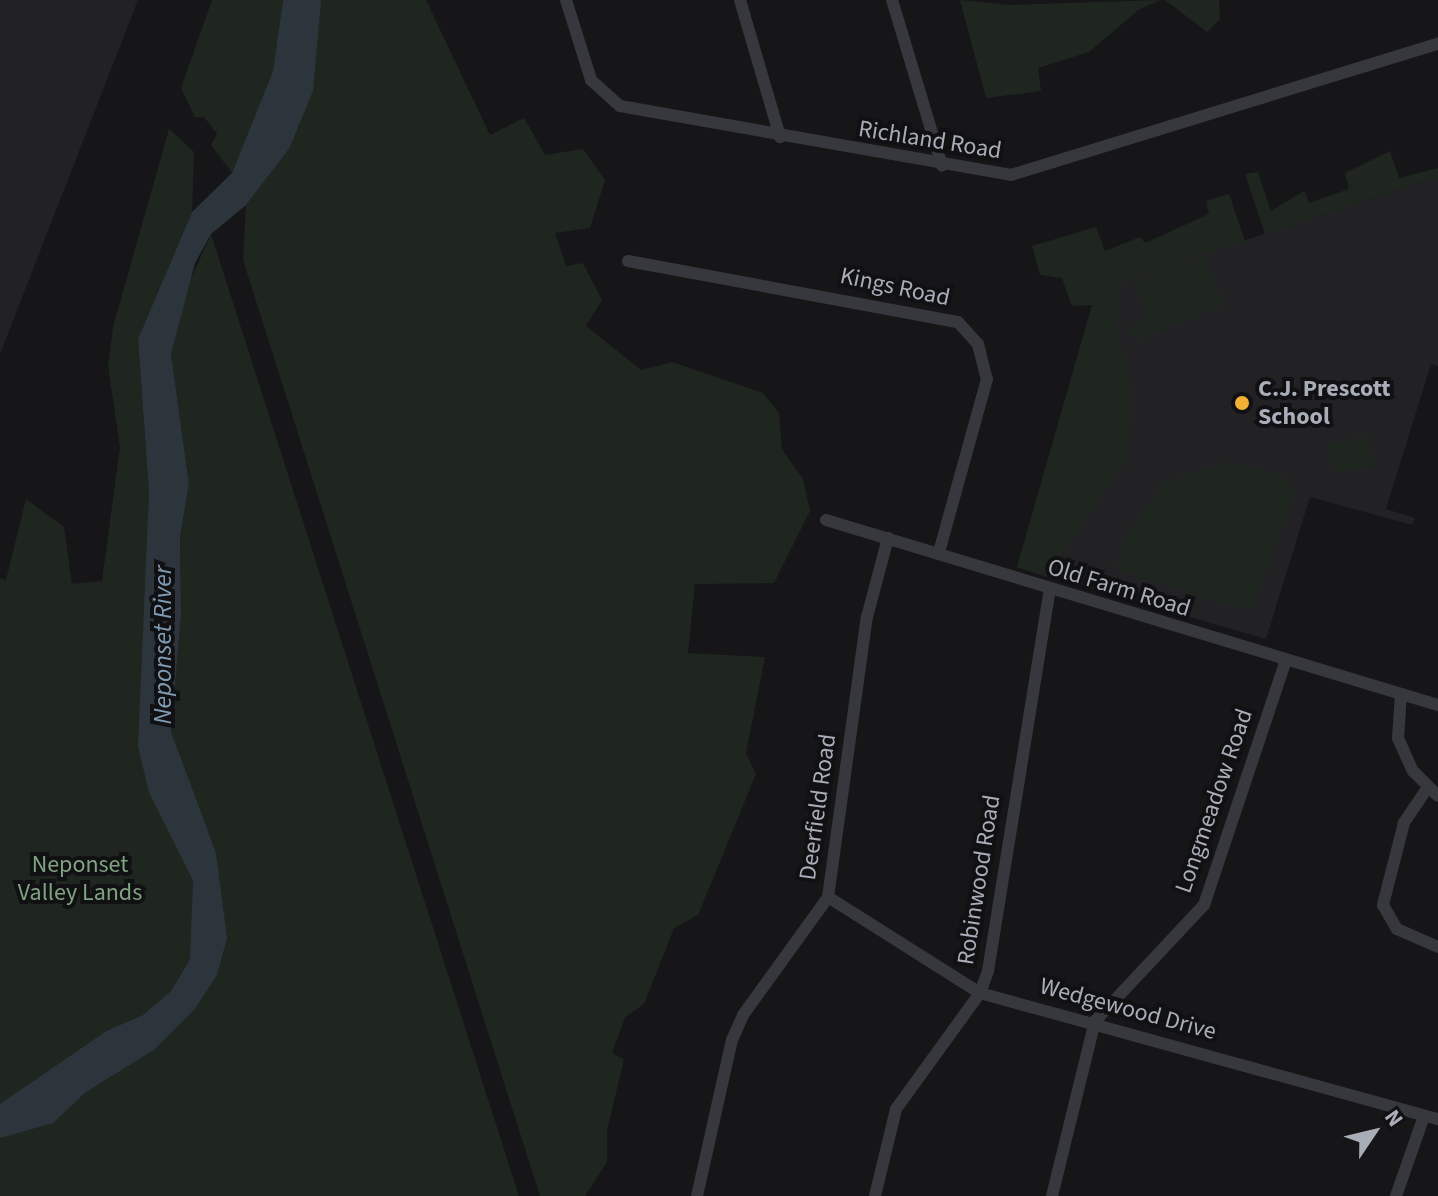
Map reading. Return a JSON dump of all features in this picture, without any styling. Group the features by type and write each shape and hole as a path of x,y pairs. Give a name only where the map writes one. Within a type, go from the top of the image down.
{"street":[{"name":"Richland Road","path":"566,0 591,80 620,106 942,166 1011,175 1438,44"},
{"path":"740,0 780,137"},
{"path":"892,0 942,166"},
{"name":"Kings Road","path":"628,261 958,322 978,344 987,379 939,552"},
{"name":"Old Farm Road","path":"826,520 939,552 1285,663 1438,705"},
{"name":"Deerfield Road","path":"697,1196 732,1040 828,897 867,617 888,538"},
{"name":"Robinwood Road","path":"875,1196 896,1109 980,993 1050,590"},
{"name":"Longmeadow Road","path":"1054,1196 1095,1021 1204,905 1285,663"},
{"path":"1401,694 1398,738 1432,793 1404,823 1383,905 1397,929 1438,947"},
{"name":"Wedgewood Drive","path":"828,897 980,993 1095,1021 1438,1119"},
{"path":"1396,1196 1424,1116"}],"shaded area":[{"path":"0,0 138,0 0,354"},
{"name":"C.J. Prescott School","path":"1438,176 1438,366 1431,364 1386,509 1415,518 1412,525 1310,497 1266,639 1017,567 1101,276 1122,281"}],"green space":[{"path":"212,0 283,0 273,71 232,173 211,145 217,134 204,117 195,117 181,88"},
{"path":"321,0 426,0 490,135 524,118 545,155 583,149 605,180 590,228 555,233 566,266 583,263 602,300 586,326 641,370 672,362 763,393 779,413 782,449 803,479 810,511 774,583 695,584 688,653 765,657 746,753 756,774 698,915 674,928 644,1004 625,1017 612,1053 624,1059 607,1131 607,1162 585,1196 540,1196 243,260 246,205 289,149"},
{"path":"960,0 1012,5 1160,0 1138,10 1089,52 1038,68 1041,91 986,98"},
{"path":"1165,0 1219,0 1220,19 1207,32"},
{"name":"Neponset Valley Lands","path":"169,129 194,152 192,212 138,339 149,493 146,620 175,837 193,881 195,918 190,959 171,991 143,1015 108,1030 87,1091 154,1050 194,1010 197,806 171,732 181,615 180,537 189,484 171,354 181,301 211,234 519,1196 0,1196 0,578 6,580 26,499 64,527 72,584 102,581 120,447 108,366 113,327"},
{"path":"1390,151 1399,178 1438,168 1438,176 1265,234 1245,174 1258,172 1271,211 1304,191 1309,203 1349,189 1345,173"},
{"path":"1229,194 1245,241 1122,282 1116,325 1132,390 1128,458 1047,577 1017,567 1092,305 1072,306 1062,278 1040,275 1032,246 1096,227 1105,251 1140,237 1145,243 1209,214 1206,201"},
{"path":"1205,257 1224,305 1136,341 1130,327 1149,319 1134,281"},
{"path":"1368,435 1374,465 1334,474 1327,444"},
{"path":"1224,462 1281,474 1296,490 1254,605 1241,610 1116,569 1124,538 1164,483"}],"water":[{"name":"Neponset River","path":"283,0 321,0 313,91 289,149 246,205 211,234 195,263 171,354 189,484 180,537 181,615 171,732 216,853 227,938 217,975 194,1010 154,1050 86,1092 53,1123 0,1138 0,1104 108,1030 143,1015 171,991 190,959 193,881 149,792 138,747 149,493 138,339 192,212 232,173 273,71"}],"place":[{"name":"C.J. Prescott School","path":"1242,403"}]}
